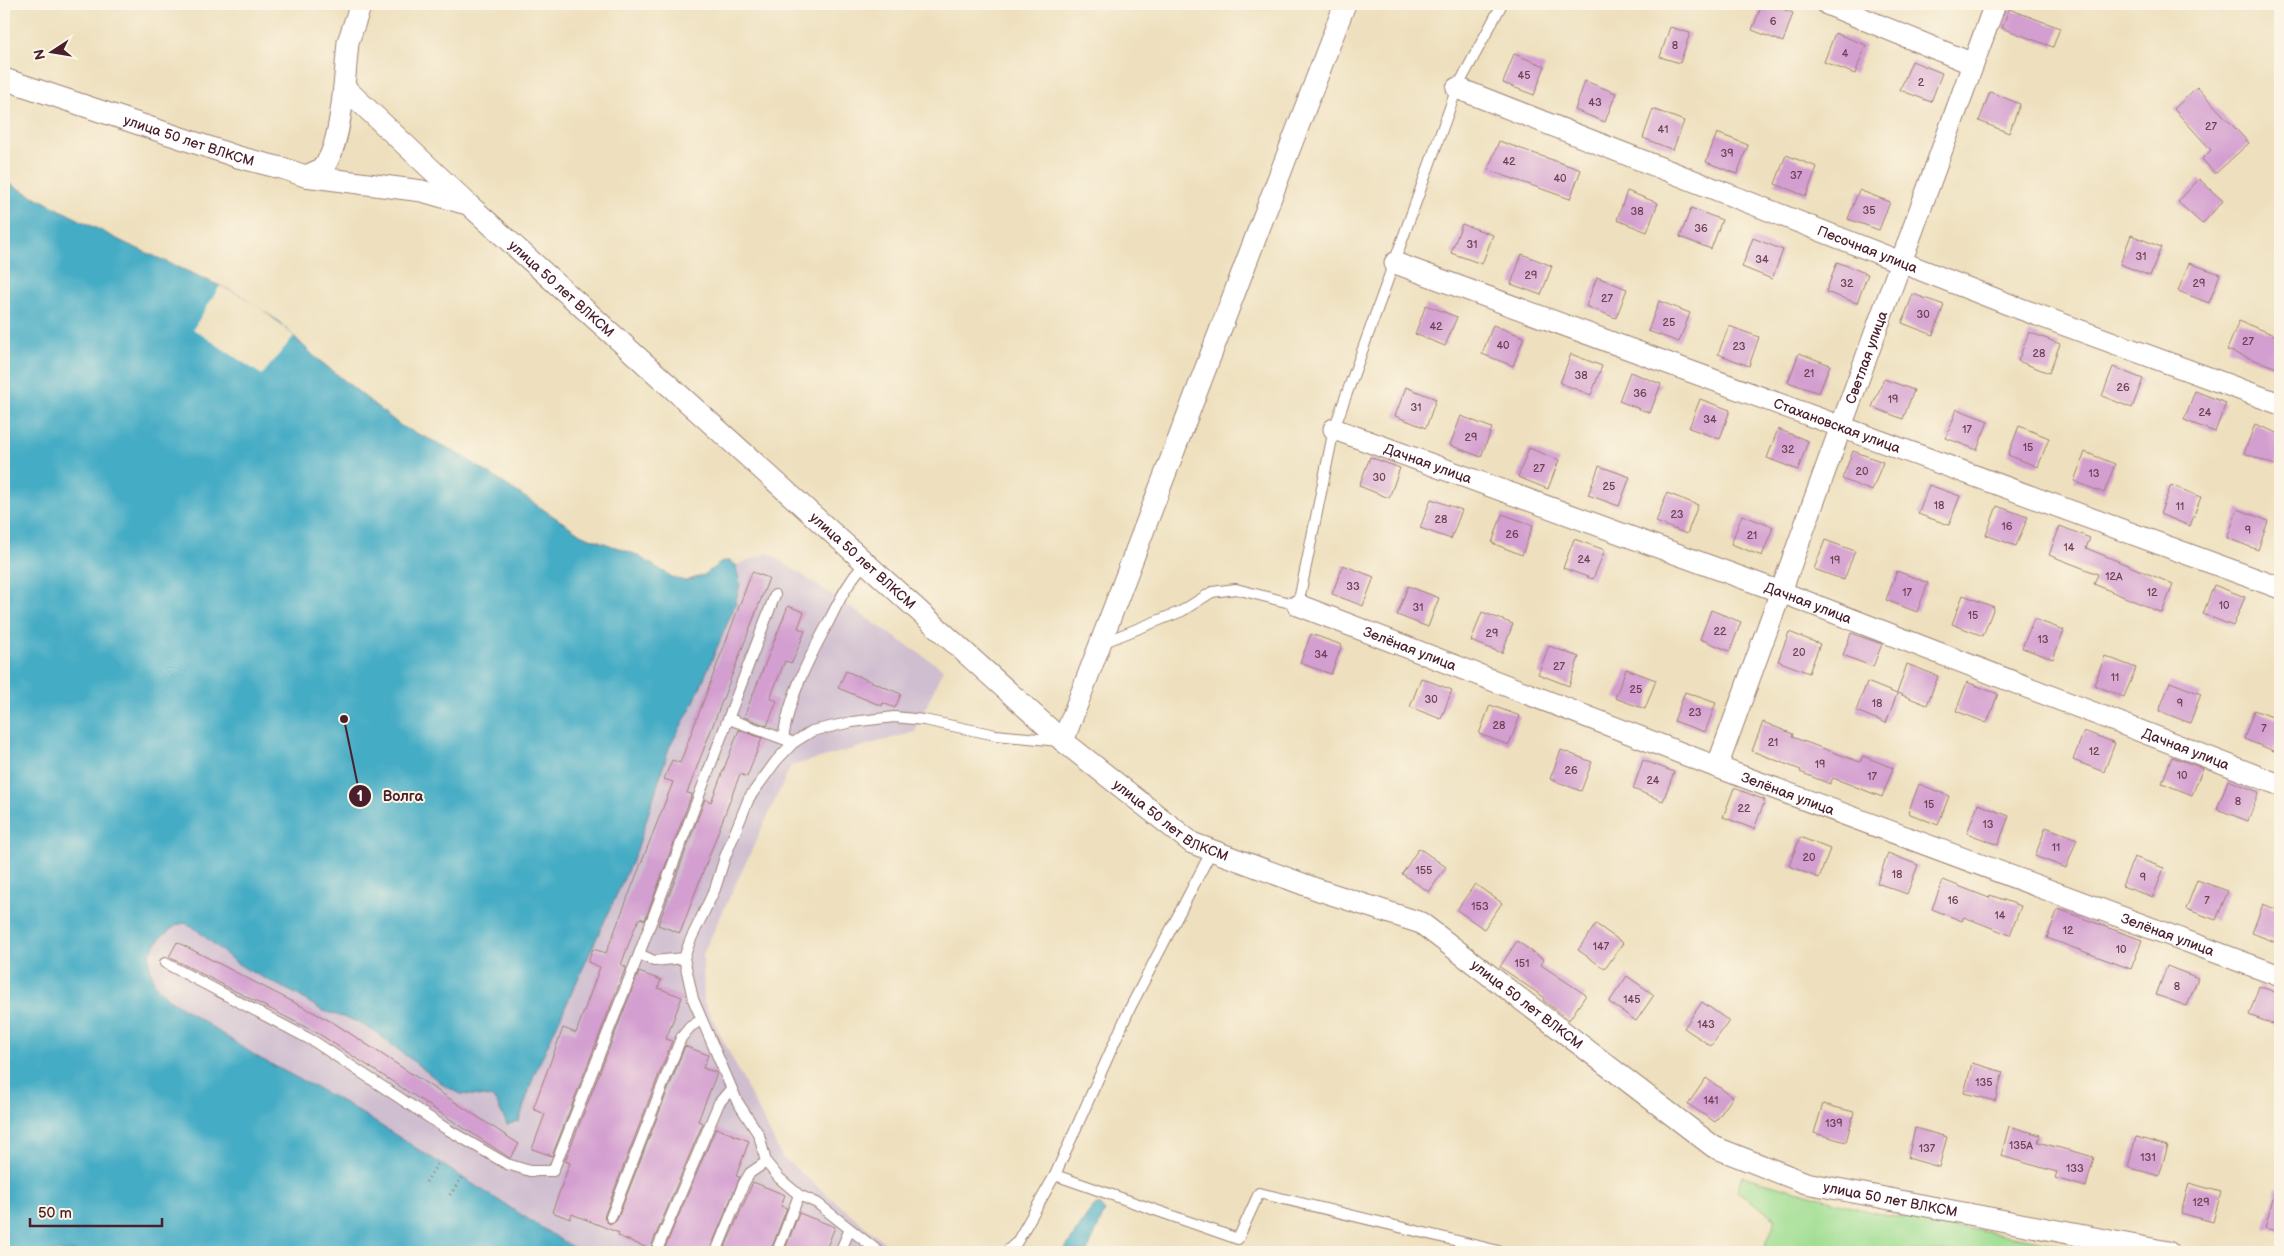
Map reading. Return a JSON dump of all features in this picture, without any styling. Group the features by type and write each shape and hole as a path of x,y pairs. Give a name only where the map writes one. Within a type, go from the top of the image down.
{"street":[{"path":"305,176 323,167 332,151 341,112 348,42 361,4"},
{"path":"1062,741 1345,4"},
{"path":"1827,4 1973,64"},
{"name":"Светлая улица","path":"1717,768 1995,4"},
{"name":"улица 50 лет ВЛКСМ","path":"4,80 238,157 305,176 422,191 468,204"},
{"name":"улица 50 лет ВЛКСМ","path":"344,87 468,204 1062,741 1192,843 1319,890 1421,923 1714,1147 1806,1183 2168,1252"},
{"name":"Песочная улица","path":"1457,88 2013,306 2280,404"},
{"name":"Стахановская улица","path":"1395,263 2280,588"},
{"name":"Дачная улица","path":"1334,429 1781,592 2280,785"},
{"name":"Зелёная улица","path":"1298,605 1717,768 2280,976"}],"lane":[{"path":"1098,645 1182,611 1212,592 1236,589 1298,605 1334,429 1457,88 1502,4"},
{"path":"865,563 850,579 797,684 786,718 788,741 749,798 725,857 715,889 690,940 684,958 693,999 701,1020 731,1089 759,1135 766,1162 779,1178 799,1195 817,1203 879,1252"},
{"path":"165,962 315,1042 445,1128 507,1164 530,1171 553,1171 639,954 707,770 729,719 775,596"},
{"path":"729,719 788,741 812,731 852,722 894,717 924,720 996,735 1062,741"},
{"path":"1006,1252 1017,1242 1055,1175 1129,1010 1212,850"},
{"path":"639,954 654,961 684,958"},
{"path":"611,1217 681,1038 690,1027 701,1020"},
{"path":"656,1252 719,1103 731,1089"},
{"path":"716,1252 744,1183 750,1173 766,1162"},
{"path":"1055,1175 1238,1239 1259,1194 1503,1252"},
{"path":"777,1252 799,1195"},
{"path":"840,1252 850,1230"}],"path":[{"path":"426,1182 438,1163"},
{"path":"450,1195 462,1177"}],"shaded area":[{"path":"769,553 943,669 915,732 791,766 703,954 704,1002 782,1157 896,1252 580,1252 345,1103 259,1058 186,1012 158,989 153,980 149,962 150,952 155,943 177,925 184,923 192,926 246,969 296,994 321,1010 358,1022 377,1033 445,1086 461,1094 490,1096 496,1101 504,1122 507,1125 515,1124 519,1121 534,1075 637,850 669,748 693,704 735,605 739,593 739,571 736,565"}],"green space":[{"path":"1742,1176 1871,1212 2103,1252 1763,1252 1776,1219 1737,1191"}],"water":[{"path":"4,181 123,242 240,295 278,321 314,356 401,426 464,457 582,535 635,554 672,577 685,581 704,575 723,561 730,561 736,565 740,584 735,605 693,704 669,748 637,850 534,1075 519,1121 507,1125 496,1101 490,1097 461,1094 445,1086 377,1033 358,1022 321,1010 296,994 246,969 192,926 184,923 177,925 162,936 150,952 149,962 153,980 158,989 169,999 259,1058 345,1103 580,1252 4,1252"},
{"path":"1099,1204 1105,1211 1087,1252 1063,1252 1092,1208"}],"pier":[{"path":"220,286 240,295 259,307 294,336 262,375 193,329"}],"building":[{"path":"1762,4 1770,4 1793,13 1783,42 1752,30"},
{"path":"2009,9 2060,28 2053,47 2002,28"},
{"path":"1670,27 1690,33 1680,63 1660,57"},
{"path":"1835,33 1866,45 1855,74 1824,62"},
{"path":"1514,54 1545,66 1534,95 1503,83"},
{"path":"1912,61 1942,73 1931,102 1900,90"},
{"path":"1585,81 1616,93 1605,122 1575,110"},
{"path":"2197,87 2249,143 2215,174 2202,159 2211,150 2174,109"},
{"path":"1990,92 2020,104 2009,133 1979,121"},
{"path":"1653,109 1684,121 1673,150 1643,138"},
{"path":"1717,133 1748,145 1737,174 1706,162"},
{"path":"1499,141 1581,170 1570,199 1488,170"},
{"path":"1786,155 1817,167 1806,196 1775,184"},
{"path":"2199,179 2223,201 2202,224 2178,202"},
{"path":"1859,190 1890,202 1879,230 1848,219"},
{"path":"1627,191 1658,203 1647,232 1617,220"},
{"path":"1691,208 1722,220 1711,249 1680,237"},
{"path":"1462,224 1493,235 1482,264 1451,253"},
{"path":"2131,235 2161,247 2150,276 2120,264"},
{"path":"1753,238 1783,250 1772,279 1742,267"},
{"path":"1522,254 1552,266 1541,295 1511,284"},
{"path":"1837,262 1868,274 1857,303 1826,292"},
{"path":"2189,263 2220,274 2209,303 2178,291"},
{"path":"1597,277 1627,289 1616,318 1586,306"},
{"path":"1913,294 1944,305 1933,335 1902,323"},
{"path":"1659,301 1690,313 1679,342 1648,331"},
{"path":"1426,305 1457,317 1445,346 1415,334"},
{"path":"2239,321 2280,337 2280,369 2227,350"},
{"path":"1493,325 1524,337 1513,366 1482,354"},
{"path":"1729,326 1759,337 1749,366 1718,354"},
{"path":"2029,332 2060,344 2049,373 2018,361"},
{"path":"1799,353 1830,365 1819,393 1788,382"},
{"path":"1571,354 1602,366 1591,395 1560,383"},
{"path":"2113,367 2143,379 2132,408 2102,396"},
{"path":"1630,372 1661,384 1650,413 1619,401"},
{"path":"1884,379 1914,390 1903,419 1872,407"},
{"path":"1406,387 1436,399 1426,428 1395,416"},
{"path":"2195,391 2226,403 2215,432 2184,420"},
{"path":"1700,399 1730,410 1720,439 1689,428"},
{"path":"1957,409 1988,421 1977,450 1946,438"},
{"path":"1461,416 1492,428 1481,457 1450,445"},
{"path":"2255,424 2280,434 2280,451 2275,465 2244,453"},
{"path":"2019,426 2049,438 2038,467 2008,455"},
{"path":"1778,429 1808,441 1798,470 1767,458"},
{"path":"1529,448 1559,460 1548,489 1518,477"},
{"path":"1853,451 1883,462 1872,491 1842,479"},
{"path":"2085,452 2115,464 2104,493 2074,481"},
{"path":"1370,457 1400,468 1389,498 1359,486"},
{"path":"1599,466 1630,477 1619,506 1588,495"},
{"path":"1929,485 1960,496 1949,525 1918,514"},
{"path":"2171,485 2201,497 2190,526 2160,514"},
{"path":"1667,493 1698,505 1687,534 1656,522"},
{"path":"1431,499 1462,510 1451,539 1420,528"},
{"path":"1997,506 2028,517 2016,546 1986,535"},
{"path":"2238,509 2268,521 2258,550 2227,538"},
{"path":"1502,514 1533,525 1522,555 1492,543"},
{"path":"1742,515 1773,527 1762,556 1731,544"},
{"path":"2060,526 2090,538 2086,548 2173,584 2162,613 2094,584 2098,574 2049,555"},
{"path":"1574,539 1605,550 1593,579 1563,568"},
{"path":"1825,540 1855,551 1844,580 1814,569"},
{"path":"1343,565 1374,577 1363,606 1332,594"},
{"path":"1897,571 1928,583 1917,612 1886,600"},
{"path":"752,572 769,578 687,793 692,794 645,920 640,918 635,927 621,965 626,967 552,1156 532,1149 545,1114 533,1109 563,1028 576,1033 600,967 588,962 593,949 606,953 673,782 664,779 672,760 680,763"},
{"path":"2214,585 2245,597 2233,626 2203,614"},
{"path":"1408,586 1439,598 1428,627 1397,615"},
{"path":"1963,595 1994,607 1983,636 1952,624"},
{"path":"788,606 804,612 798,628 805,631 792,663 785,661 770,698 777,701 767,726 744,717"},
{"path":"1711,610 1741,622 1730,651 1700,639"},
{"path":"1482,612 1513,624 1502,653 1471,641"},
{"path":"2034,619 2064,630 2053,659 2022,648"},
{"path":"1789,632 1820,644 1809,673 1778,661"},
{"path":"1851,633 1882,644 1873,667 1843,655"},
{"path":"1311,634 1342,645 1331,674 1300,663"},
{"path":"1549,646 1579,657 1569,686 1538,674"},
{"path":"2105,656 2136,668 2124,697 2094,685"},
{"path":"1907,664 1938,676 1927,705 1897,693"},
{"path":"1626,669 1656,680 1645,709 1615,698"},
{"path":"846,671 901,694 895,708 883,703 882,706 838,688"},
{"path":"1421,678 1452,690 1441,719 1410,707"},
{"path":"1867,682 1897,694 1886,723 1856,711"},
{"path":"1967,682 1998,694 1987,723 1956,711"},
{"path":"2170,682 2201,694 2190,723 2159,711"},
{"path":"1685,692 1716,703 1705,732 1674,721"},
{"path":"1490,705 1520,716 1509,745 1479,734"},
{"path":"2254,710 2280,720 2280,735 2274,751 2244,739"},
{"path":"1763,722 1793,734 1792,737 1860,762 1863,756 1893,768 1882,797 1833,778 1830,784 1800,772 1801,770 1752,751"},
{"path":"739,730 762,738 747,777 740,774 680,933 658,925 705,799 711,802"},
{"path":"2084,731 2115,743 2104,772 2073,760"},
{"path":"1561,750 1592,762 1581,791 1550,779"},
{"path":"2172,757 2203,768 2192,795 2162,783"},
{"path":"1643,760 1674,772 1663,801 1633,789"},
{"path":"2228,780 2259,792 2248,821 2217,809"},
{"path":"1919,784 1949,796 1938,825 1908,813"},
{"path":"1734,788 1765,800 1754,829 1723,817"},
{"path":"1978,804 2009,816 1998,845 1967,833"},
{"path":"2046,827 2077,839 2066,868 2035,856"},
{"path":"1800,837 1830,849 1819,878 1789,866"},
{"path":"1419,848 1446,867 1429,892 1402,874"},
{"path":"1888,853 1918,865 1907,894 1877,883"},
{"path":"2134,857 2164,868 2153,897 2122,886"},
{"path":"1943,880 1989,898 1990,895 2021,906 2010,935 1964,917 1962,921 1932,909"},
{"path":"2197,880 2228,891 2216,920 2186,909"},
{"path":"1475,884 1502,903 1484,929 1457,910"},
{"path":"2263,904 2280,911 2280,944 2252,933"},
{"path":"2058,909 2142,940 2131,969 2047,938"},
{"path":"1596,924 1623,943 1605,969 1578,950"},
{"path":"1517,941 1544,960 1541,965 1586,995 1569,1020 1543,1000 1545,998 1500,967"},
{"path":"177,942 334,1023 519,1144 510,1158 319,1034 169,957"},
{"path":"2167,966 2198,978 2187,1006 2156,995"},
{"path":"639,972 661,980 658,988 682,997 666,1039 672,1041 605,1214 604,1218 608,1223 612,1224 617,1220 685,1046 708,1055 703,1068 717,1073 698,1121 703,1123 650,1249 618,1236 619,1233 572,1214 570,1219 552,1212 570,1163 565,1161"},
{"path":"1627,976 1654,995 1636,1021 1609,1002"},
{"path":"2259,986 2280,994 2280,1027 2249,1015"},
{"path":"1702,1002 1729,1021 1711,1046 1684,1028"},
{"path":"1972,1063 2003,1072 1995,1101 1964,1093"},
{"path":"1706,1078 1733,1097 1715,1122 1688,1104"},
{"path":"1823,1104 1854,1112 1846,1142 1814,1133"},
{"path":"2009,1126 2040,1135 2038,1142 2094,1157 2086,1187 2055,1178 2057,1172 2001,1156"},
{"path":"716,1128 749,1141 736,1176 740,1177 709,1252 663,1252"},
{"path":"1915,1128 1947,1137 1939,1167 1908,1158"},
{"path":"2136,1137 2168,1146 2159,1176 2128,1167"},
{"path":"753,1182 785,1195 781,1206 787,1208 770,1252 723,1252"},
{"path":"2189,1183 2221,1192 2213,1222 2181,1213"},
{"path":"2276,1188 2280,1189 2280,1232 2265,1228"},
{"path":"799,1213 835,1227 825,1252 784,1252"}],"place":[{"name":"Волга","path":"344,719"}]}
